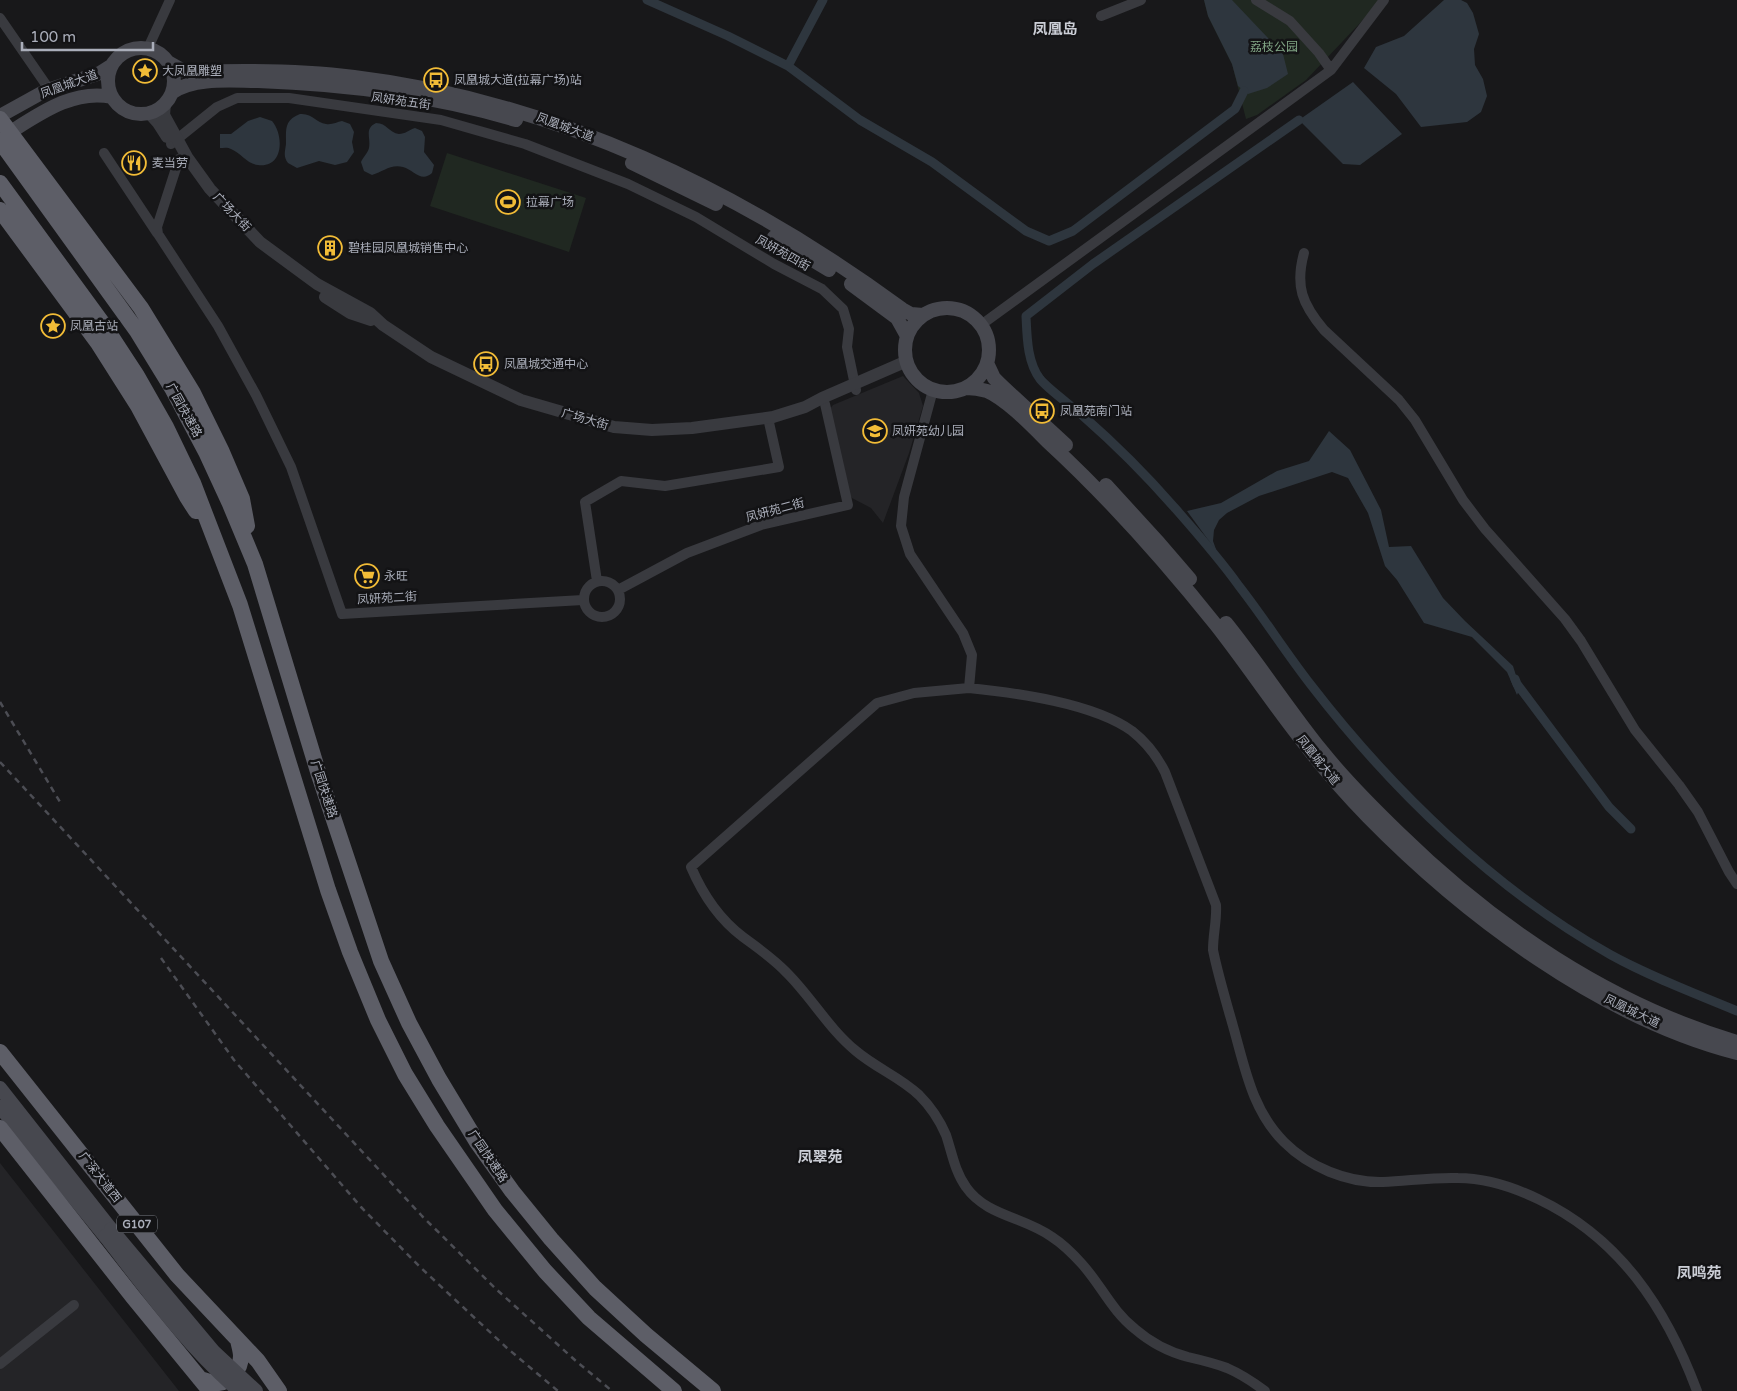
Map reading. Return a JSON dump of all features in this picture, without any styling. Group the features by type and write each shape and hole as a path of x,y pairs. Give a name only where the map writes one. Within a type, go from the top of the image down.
{"highway":[{"path":"0,117 3,137 82,231 141,308 192,393 221,450 242,499 255,564"},
{"name":"广园快速路","path":"3,137 137,331 172,388 206,452 255,564 319,775 381,962 409,1023 439,1079 477,1142 512,1191 551,1239 595,1288 638,1328 713,1391"},
{"name":"广园快速路","path":"0,183 103,324 137,376 166,427 193,483 240,605 328,890 350,952 405,1074 437,1126 495,1210 545,1271 589,1318 674,1391"},
{"path":"0,210 98,343 138,406 187,497 217,542"},
{"name":"广深大道西","path":"0,1052 177,1275 258,1361 279,1391"},
{"path":"0,1128 133,1298 205,1385 224,1383 232,1377 239,1366 241,1357 238,1340"},
{"path":"133,1298 131,1283 139,1272 157,1269 177,1275"},
{"path":"258,1361 292,1391"}],"main road":[{"path":"137,47 148,48 159,52 168,62 174,80 173,92 159,109 150,113 128,112 119,106 112,97 108,87 108,76 111,66 117,57 126,50 137,47"},
{"name":"凤凰城大道","path":"168,62 189,72 278,72 354,77 445,92 532,115 644,158 700,185 816,251 902,310 911,314 923,315"},
{"name":"凤凰城大道","path":"0,117 49,89 100,73 111,66"},
{"name":"凤凰城大道","path":"173,92 186,84 198,82 239,81 325,85 430,99 464,106 537,127 618,157 662,176 742,218 832,272 864,294 897,318 907,336"},
{"name":"凤凰城大道","path":"3,137 47,109 63,102 102,95 112,97"},
{"path":"944,308 960,310 974,318 981,325 989,346 987,363 980,377 966,388 950,392 933,390 919,382 908,365 904,352 907,336 915,322 923,315 944,308"},
{"name":"凤凰城大道","path":"987,363 994,378 1106,484 1160,543 1242,643 1322,751 1374,810 1431,864 1477,903 1530,941 1613,992 1677,1022 1737,1042"},
{"name":"凤凰城大道","path":"966,388 988,392 1000,400 1033,428 1102,494 1217,626 1324,769 1367,816 1430,876 1487,923 1520,947 1595,993 1643,1018 1685,1036 1737,1053"},
{"path":"0,1088 108,1232 176,1328 239,1391"},
{"path":"0,1107 214,1352 256,1391"}],"street":[{"path":"148,48 170,0"},
{"path":"1101,16 1141,0"},
{"path":"1256,0 1290,21 1319,53 1331,70"},
{"path":"981,325 1331,70 1384,0"},
{"path":"0,18 49,89"},
{"name":"凤妍苑五街","path":"174,142 217,107 237,98 288,98 441,120 524,144 632,186"},
{"name":"广场大街","path":"165,104 164,115 179,159 201,190 247,240 274,263 350,313 384,325"},
{"path":"150,113 174,142"},
{"name":"广场大街","path":"174,142 210,189 260,242 318,284 370,313 384,325 431,357 521,400 614,427 652,430 684,429 768,418 804,408 908,365"},
{"path":"104,153 158,234"},
{"path":"158,234 157,226 179,159"},
{"path":"130,191 139,185"},
{"name":"凤妍苑四街","path":"632,186 696,217 774,264 822,289 843,309 849,329 847,347 855,387"},
{"name":"凤妍苑二街","path":"158,234 218,326 256,395 291,467 342,614 584,600"},
{"path":"1304,253 1299,277 1301,290 1313,317 1324,330 1399,400 1415,420 1463,500 1485,529 1565,619 1581,641 1635,730 1698,812 1737,884"},
{"name":"广场大街","path":"804,408 814,408 825,404 855,387"},
{"path":"933,390 904,497 901,526 910,554 963,633 972,656 969,688"},
{"name":"凤妍苑二街","path":"618,590 687,553 761,525 848,505 825,404"},
{"path":"597,581 585,502 621,481 665,486 779,467 768,418"},
{"path":"597,581 609,582 618,590 620,595 619,607 610,616 598,617 588,611 584,600 587,588 597,581"},
{"path":"1265,1391 1248,1379 1228,1369 1174,1352 1150,1340 1119,1314 1082,1264 1068,1249 1032,1225 995,1211 979,1202 966,1188 957,1173 945,1134 935,1114 920,1096 903,1082 856,1051 832,1028 787,972 774,959 729,926 707,899 691,867 877,703 914,693 969,688 995,690 1046,699 1106,717 1133,732 1155,754 1166,772 1216,905 1217,915 1213,950 1252,1096 1270,1126 1284,1142 1301,1156 1319,1168 1339,1176 1382,1182 1459,1178 1491,1182 1521,1190 1576,1220 1601,1239 1623,1260 1642,1284 1670,1331 1697,1391"},
{"path":"0,1364 74,1305"}],"shaded area":[{"path":"1204,0 1232,0 1283,54 1288,74 1267,88 1248,94 1238,86 1232,64 1208,16"},
{"path":"1444,0 1461,0 1467,3 1473,13 1479,34 1474,49 1475,65 1483,79 1487,96 1481,112 1467,122 1421,127 1396,94 1364,68 1376,47 1404,36"},
{"path":"1353,82 1402,134 1360,165 1343,164 1299,120"},
{"path":"300,114 311,116 326,124 342,121 350,124 354,132 352,142 354,152 347,162 335,165 319,161 297,168 288,163 285,158 286,130 291,119"},
{"path":"260,117 272,121 279,134 279,149 273,161 267,165 258,165 247,161 230,148 220,148 220,134 231,134 248,121"},
{"path":"376,123 380,123 399,134 415,128 422,131 425,137 424,152 434,165 432,173 424,177 398,166 390,167 372,175 364,171 361,162 368,152 370,128"},
{"name":"凤妍苑幼儿园","path":"903,376 919,393 923,406 909,453 883,523 871,508 852,498 849,494 829,410 833,405"},
{"path":"1329,431 1350,450 1381,510 1389,547 1411,546 1443,598 1513,666 1520,688 1517,695 1507,672 1472,637 1424,623 1397,580 1385,566 1368,513 1348,478 1332,472 1259,496 1227,513 1219,520 1214,530 1213,541 1217,552 1187,511 1221,503 1277,471 1309,461"},
{"path":"0,1163 179,1391 0,1391"}],"green space":[{"name":"荔枝公园","path":"1204,0 1380,0 1306,80 1257,115 1246,119 1232,64 1208,16"},
{"name":"拉幕广场","path":"447,153 586,198 569,252 430,206"}],"waterway":[{"path":"647,0 728,36 788,66 860,120 932,162 1026,231 1049,241 1073,231 1235,109 1244,91"},
{"path":"788,66 823,0"},
{"path":"1299,120 1093,264 1026,316 1028,349 1032,365 1040,379 1049,388 1083,416 1163,495 1224,565 1302,673 1342,724 1411,799 1448,835 1486,869 1568,929 1611,955 1737,1011"},
{"path":"1515,679 1609,807 1631,829"}],"railway":[{"path":"0,702 60,802"},
{"path":"0,762 422,1216 496,1289 612,1391"},
{"path":"161,958 234,1060 361,1207 420,1267 507,1348 558,1391"}],"place":[{"name":"大凤凰雕塑","path":"145,71"},
{"name":"凤凰城大道(拉幕广场)站","path":"436,80"},
{"name":"麦当劳","path":"134,163"},
{"name":"拉幕广场","path":"508,202"},
{"name":"碧桂园凤凰城销售中心","path":"330,248"},
{"name":"凤凰古站","path":"53,326"},
{"name":"凤凰城交通中心","path":"486,364"},
{"name":"凤凰苑南门站","path":"1042,411"},
{"name":"凤妍苑幼儿园","path":"875,431"},
{"name":"永旺","path":"367,576"}],"district":[{"name":"凤凰岛","path":"1055,29"},
{"name":"凤翠苑","path":"820,1157"},
{"name":"凤鸣苑","path":"1699,1273"}]}
